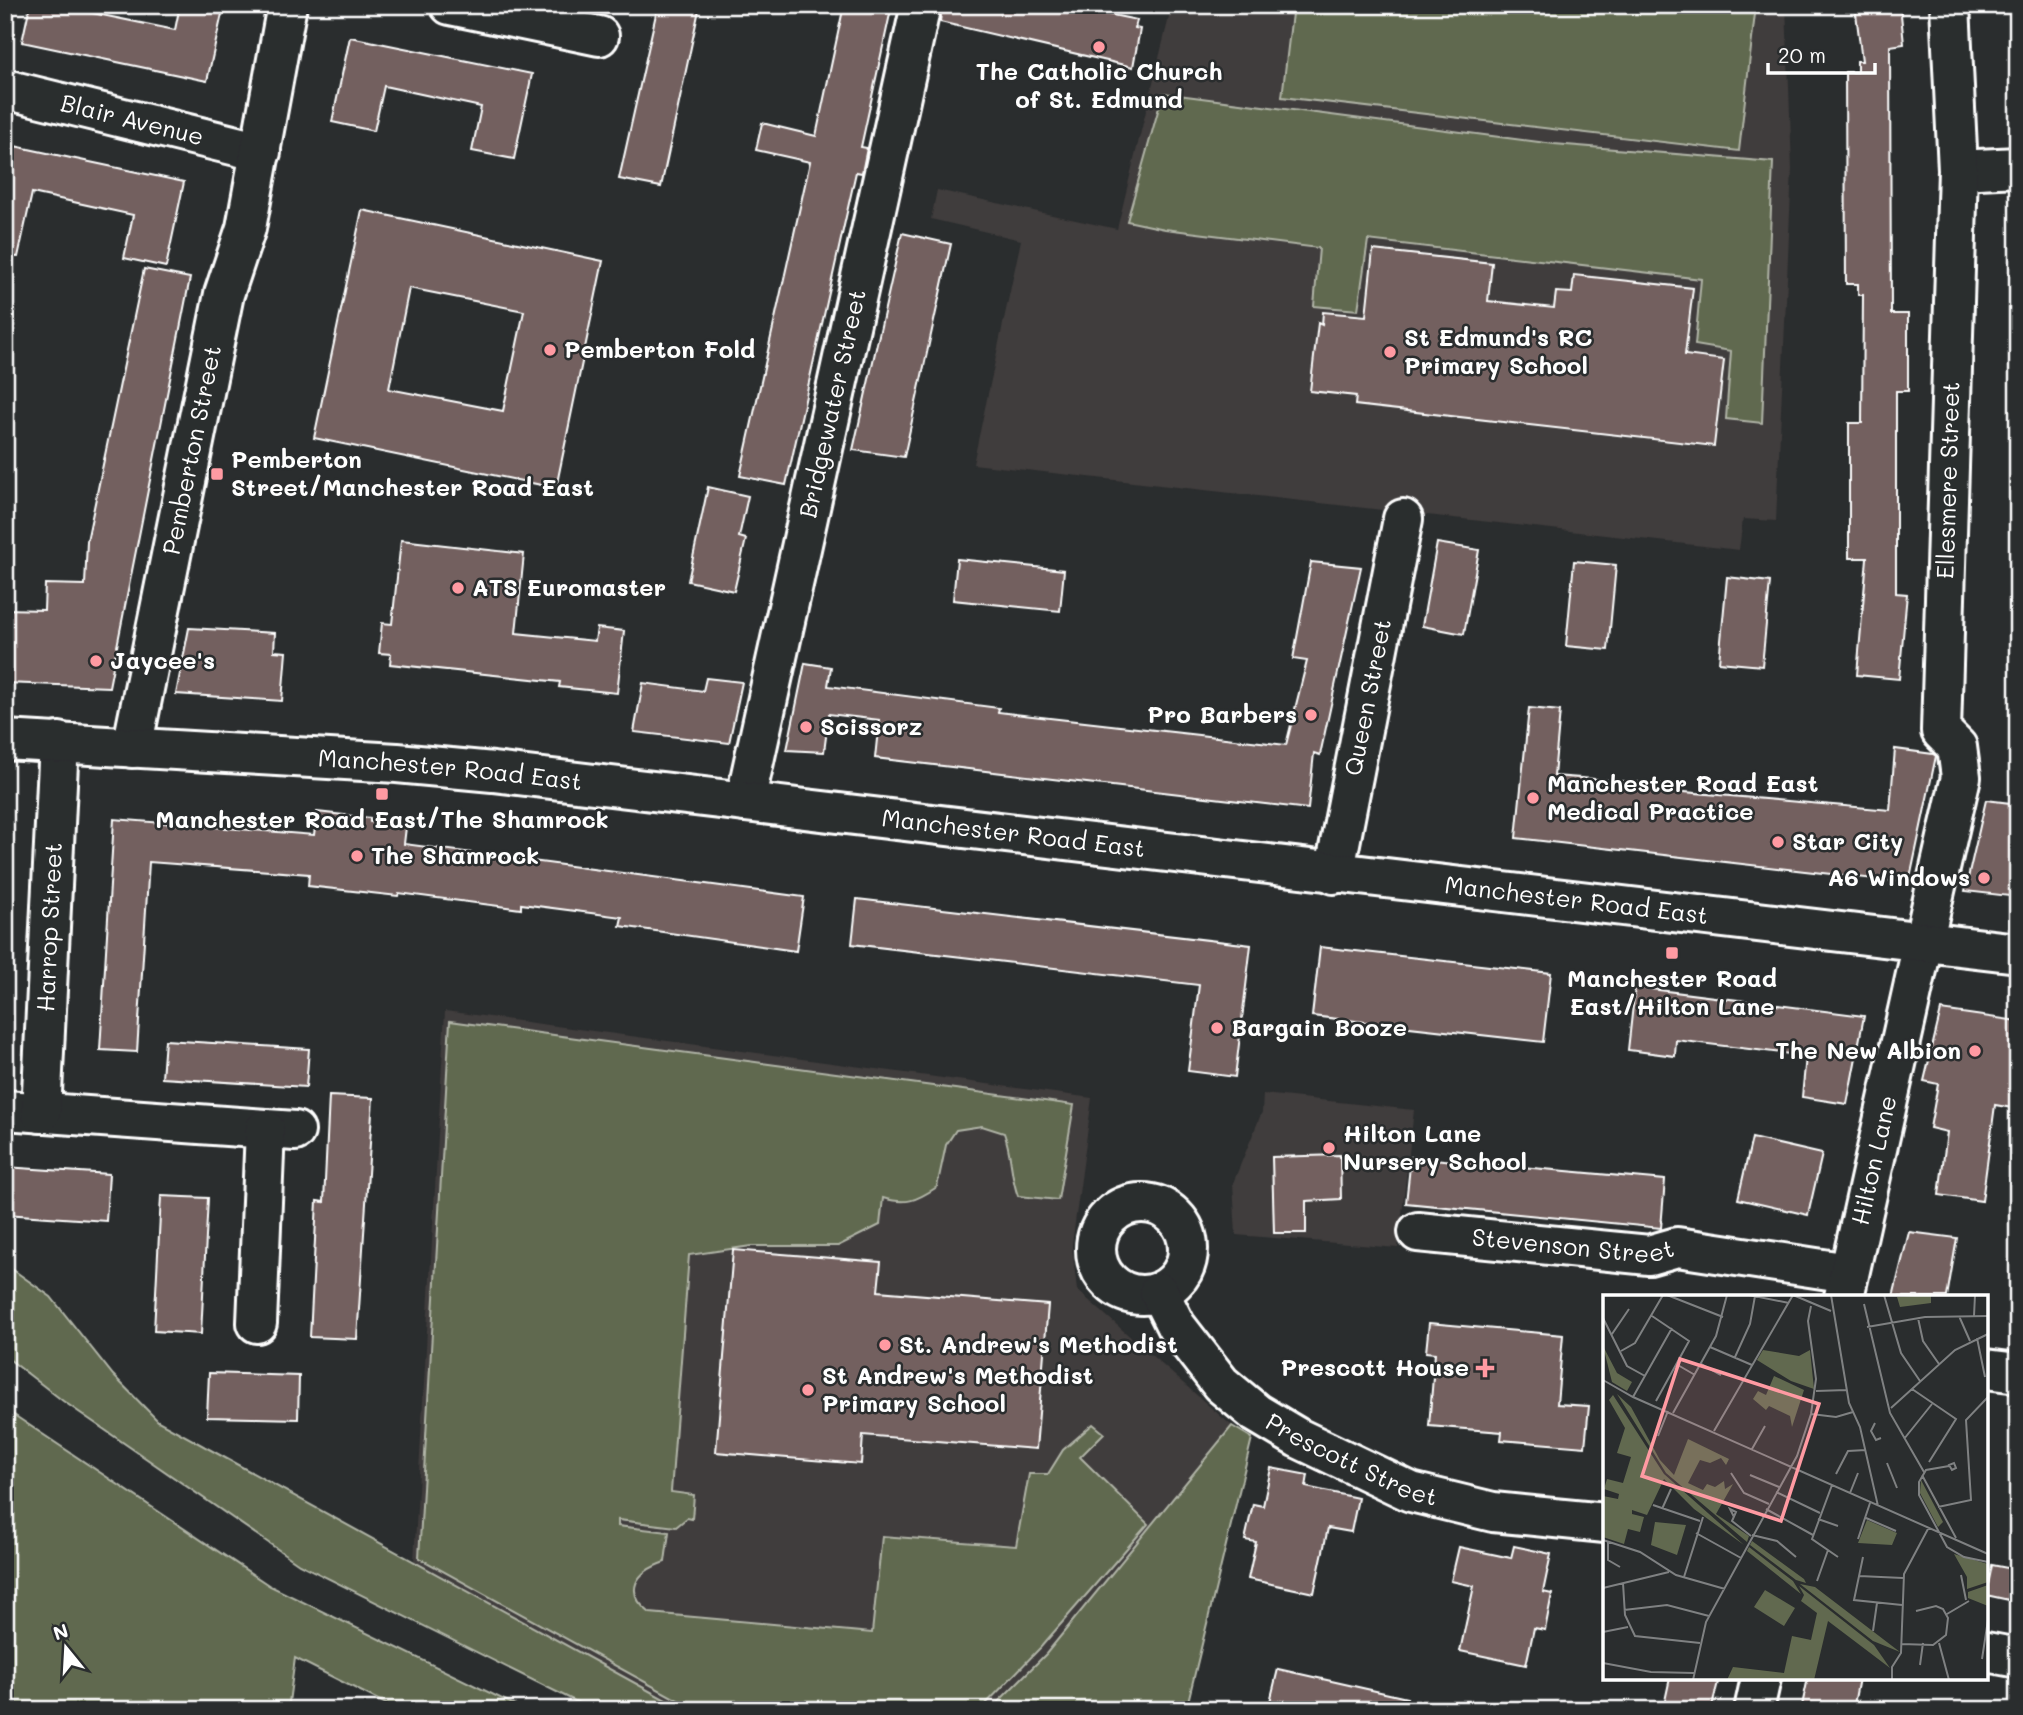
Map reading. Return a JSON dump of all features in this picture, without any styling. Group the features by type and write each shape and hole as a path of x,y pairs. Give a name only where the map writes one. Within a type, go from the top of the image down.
{"street":[{"name":"Pemberton Street","path":"132,748 224,294 246,228 287,5"},
{"path":"450,5 599,36"},
{"name":"Bridgewater Street","path":"745,802 921,5"},
{"name":"Ellesmere Street","path":"1923,943 1961,777 1957,747 1941,731 1958,170 1956,67 1950,5"},
{"name":"Blair Avenue","path":"5,89 261,152"},
{"path":"1958,170 2018,167"},
{"name":"Queen Street","path":"1334,874 1403,519"},
{"name":"Manchester Road East","path":"5,740 397,763 2018,953"},
{"name":"Harrop Street","path":"59,742 23,1111 280,1130 254,1331"},
{"name":"Hilton Lane","path":"1847,1285 1923,943"},
{"name":"Stevenson Street","path":"1418,1232 1649,1255 1677,1247 1847,1285"},
{"name":"Prescott Street","path":"1159,1292 1176,1326 1221,1384 1256,1413 1298,1438 1411,1492 1493,1512 1603,1523"},
{"path":"1988,1369 2018,1373"},
{"path":"1988,1652 2018,1658"},
{"path":"1754,1710 1760,1680"}],"shaded area":[{"name":"St Edmund's RC Primary School","path":"1172,5 1786,5 1792,169 1776,521 1743,519 1739,550 973,464 1021,240 931,219 937,190 1117,229"},
{"name":"St Andrew's Methodist Primary School","path":"445,1011 1092,1098 1072,1245 1077,1290 1232,1426 1046,1654 990,1710 684,1710 414,1561"},
{"name":"Hilton Lane Nursery School","path":"1263,1094 1414,1110 1398,1248 1236,1235 1233,1183 1262,1112"}],"green space":[{"path":"1293,5 1756,5 1739,151 1282,97"},
{"path":"1163,93 1554,144 1773,162 1762,423 1726,419 1731,351 1695,345 1701,279 1368,240 1358,310 1314,306 1319,248 1165,229 1127,221"},
{"path":"450,1021 1074,1105 1058,1200 1018,1196 1004,1133 982,1126 956,1130 946,1145 937,1187 911,1200 883,1198 880,1225 838,1246 751,1246 689,1255 671,1492 694,1495 692,1519 687,1518 676,1527 618,1520 618,1526 669,1532 665,1562 646,1571 636,1583 637,1598 650,1613 872,1633 882,1536 1016,1546 1029,1474 1048,1474 1063,1450 1093,1424 1104,1433 1080,1457 1148,1524 1040,1648 980,1710 696,1710 419,1558"},
{"path":"5,1264 51,1297 113,1375 158,1421 684,1710 593,1710 299,1564 63,1401 5,1356"},
{"path":"5,1409 270,1586 525,1710 398,1710 295,1658 288,1710 5,1710"},
{"path":"1232,1426 1252,1438 1186,1710 990,1710 1046,1654"}],"building":[{"path":"30,5 74,5 73,9 175,30 180,5 224,5 207,81 22,42"},
{"path":"658,5 700,5 661,187 619,179"},
{"path":"844,5 892,5 861,147 867,148 862,173 856,172 786,485 740,476 810,162 756,150 762,123 816,136"},
{"name":"The Catholic Church of St. Edmund","path":"942,5 1064,5 1137,20 1135,28 1140,29 1133,67 940,22"},
{"path":"1855,5 1900,5 1904,44 1890,46 1891,314 1908,314 1908,391 1896,391 1896,593 1907,594 1899,679 1857,675 1867,558 1849,558 1849,423 1862,423 1863,295 1858,295 1858,284 1846,284 1845,72 1857,72 1857,61 1862,61"},
{"path":"350,37 532,74 514,159 472,151 481,107 384,86 374,131 332,122"},
{"path":"5,144 184,182 166,267 124,258 133,215 32,193 18,257 5,256"},
{"name":"Pemberton Fold","path":"362,210 603,261 556,488 314,438","holes":["409,288 524,311 503,411 389,389"]},
{"path":"902,233 951,244 904,457 853,450"},
{"path":"1373,250 1492,263 1488,301 1554,308 1556,292 1572,293 1574,275 1693,288 1685,355 1724,360 1714,446 1355,405 1356,396 1310,391 1318,323 1322,325 1323,312 1366,316"},
{"path":"144,269 190,278 109,687 5,683 5,609 44,610 45,584 85,585 87,541"},
{"path":"708,487 748,496 739,537 746,539 734,591 688,581"},
{"name":"ATS Euromaster","path":"401,540 524,554 516,633 595,641 597,628 624,631 617,693 559,687 560,682 390,664 391,654 379,653 382,623 392,624"},
{"path":"1437,543 1479,550 1464,634 1422,626"},
{"path":"957,559 1064,570 1060,611 953,600"},
{"path":"1574,561 1616,565 1608,650 1566,646"},
{"path":"1311,562 1361,567 1320,755 1314,753 1308,809 875,758 879,720 829,714 824,752 787,750 805,663 831,667 828,686 999,708 998,712 1286,745 1307,661 1293,659"},
{"path":"1727,577 1770,582 1762,666 1719,662"},
{"path":"189,628 275,633 274,651 286,652 282,701 176,694"},
{"path":"706,678 742,682 729,743 634,732 643,683 703,691"},
{"path":"1529,708 1560,711 1554,776 1674,785 1673,791 1890,810 1895,749 1933,754 1936,756 1909,883 1516,838"},
{"path":"1986,800 2018,804 2018,897 1965,891"},
{"path":"317,812 370,818 370,822 406,827 404,844 804,897 796,951 620,926 622,917 521,904 521,909 399,893 398,896 308,886 309,874 149,862 137,1052 100,1050 114,819 314,835"},
{"path":"857,899 1251,945 1235,1077 1188,1071 1199,985 852,944"},
{"path":"1320,947 1551,973 1543,1042 1312,1016"},
{"path":"1635,987 1864,1016 1847,1104 1802,1097 1806,1056 1676,1040 1675,1056 1628,1050"},
{"path":"1941,1010 2018,1021 2018,1109 1995,1105 1982,1201 1939,1195 1947,1132 1930,1128 1938,1084 1924,1081"},
{"path":"165,1040 309,1049 306,1087 162,1078"},
{"path":"329,1096 373,1098 357,1339 310,1337 317,1201 324,1202"},
{"path":"1752,1138 1822,1154 1808,1215 1738,1199"},
{"path":"1340,1155 1341,1199 1306,1201 1306,1233 1274,1233 1272,1157"},
{"path":"1411,1157 1665,1180 1661,1228 1406,1203"},
{"path":"5,1167 109,1174 106,1221 5,1214"},
{"path":"161,1196 208,1198 201,1334 154,1331"},
{"path":"1909,1232 1957,1238 1947,1295 1893,1295"},
{"name":"St. Andrew's Methodist","path":"733,1250 881,1262 878,1291 1048,1305 1036,1449 863,1435 861,1464 716,1452"},
{"name":"Prescott House","path":"1429,1323 1563,1335 1557,1404 1589,1406 1585,1447 1501,1440 1502,1432 1429,1426 1435,1353 1426,1352"},
{"path":"209,1373 299,1376 298,1419 207,1417"},
{"path":"1271,1468 1308,1475 1306,1487 1358,1498 1351,1532 1328,1528 1314,1593 1248,1579 1256,1542 1245,1540 1253,1504 1263,1506"},
{"path":"1514,1546 1551,1554 1543,1592 1552,1594 1545,1630 1534,1628 1526,1665 1460,1651 1474,1586 1451,1581 1459,1547 1511,1558"},
{"path":"1992,1565 2018,1570 2018,1602 1988,1595"},
{"path":"1278,1669 1407,1698 1405,1710 1268,1710"},
{"path":"1670,1680 1718,1680 1711,1710 1663,1710"},
{"path":"1808,1680 1859,1680 1853,1710 1801,1710"}],"place":[{"name":"The Catholic Church of St. Edmund","path":"1099,47"},
{"name":"Pemberton Fold","path":"550,350"},
{"name":"St Edmund's RC Primary School","path":"1390,352"},
{"name":"Pemberton Street/Manchester Road East","path":"217,474"},
{"name":"ATS Euromaster","path":"458,588"},
{"name":"Jaycee's","path":"96,661"},
{"name":"Pro Barbers","path":"1311,715"},
{"name":"Scissorz","path":"806,727"},
{"name":"Manchester Road East/The Shamrock","path":"382,794"},
{"name":"Manchester Road East Medical Practice","path":"1533,798"},
{"name":"Star City","path":"1778,842"},
{"name":"The Shamrock","path":"357,856"},
{"name":"A6 Windows","path":"1984,878"},
{"name":"Manchester Road East/Hilton Lane","path":"1672,953"},
{"name":"Bargain Booze","path":"1217,1028"},
{"name":"The New Albion","path":"1975,1051"},
{"name":"Hilton Lane Nursery School","path":"1329,1148"},
{"name":"St. Andrew's Methodist","path":"885,1345"},
{"name":"Prescott House","path":"1485,1368"},
{"name":"St Andrew's Methodist Primary School","path":"808,1390"}]}
